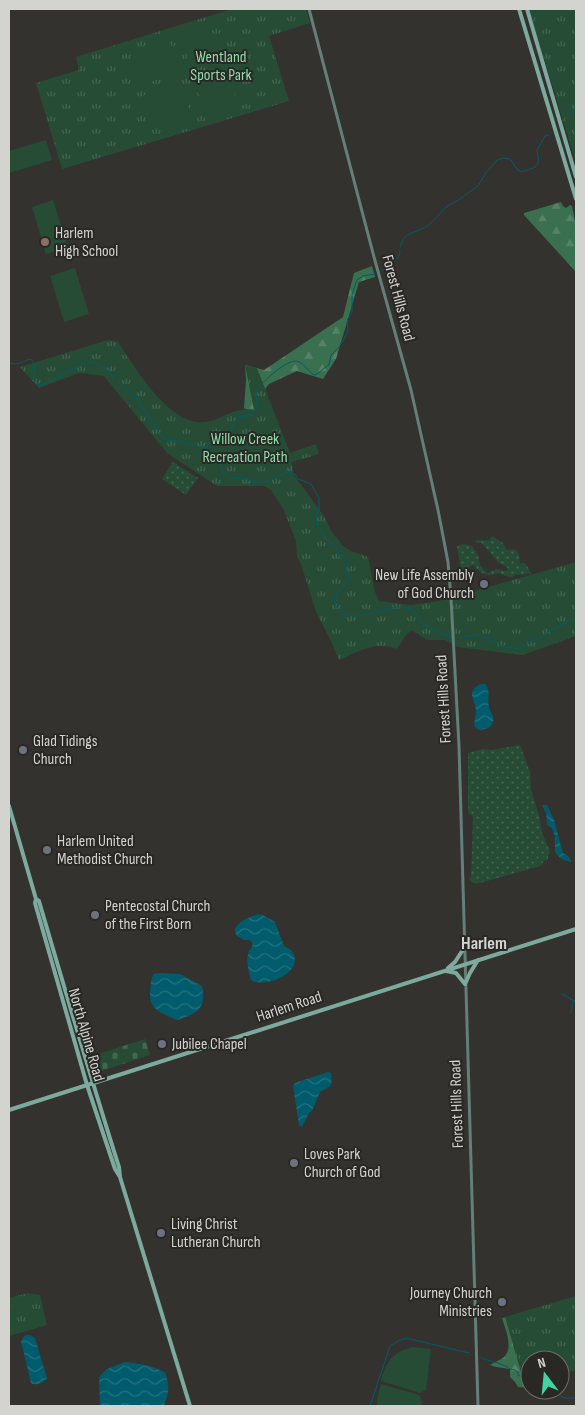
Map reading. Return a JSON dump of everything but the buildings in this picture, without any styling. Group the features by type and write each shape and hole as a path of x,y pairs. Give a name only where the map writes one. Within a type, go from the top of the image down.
{"main road":[{"path":"519,9 576,199"},
{"path":"527,9 576,177"},
{"name":"North Alpine Road","path":"9,806 87,1085 115,1169 120,1177"},
{"name":"North Alpine Road","path":"36,899 39,901 190,1406"},
{"name":"Harlem Road","path":"9,1110 576,929"},
{"path":"444,971 455,962 464,948"},
{"path":"444,971 456,973 466,984 478,960"}],"street":[{"name":"Forest Hills Road","path":"310,9 374,257 411,390 448,562 458,708 478,1406"}],"green space":[{"name":"Wentland Sports Park","path":"232,9 306,9 310,23 269,36 289,101 62,169 36,83 79,70 76,57"},
{"path":"529,9 576,9 576,163"},
{"path":"191,27 211,32 225,45 231,58 193,69 190,67 179,29"},
{"path":"167,33 178,73 139,85 137,68 142,53 152,40"},
{"path":"235,69 236,87 232,102 222,114 206,122 195,82"},
{"path":"180,85 183,87 194,125 177,127 162,122 150,111 142,96"},
{"path":"46,140 52,160 9,173 9,151"},
{"path":"53,200 68,247 46,254 32,207"},
{"path":"561,202 566,208 570,205 572,206 576,226 576,272 524,215 524,213"},
{"path":"372,266 375,277 359,282 336,359 323,379 297,371 269,384 265,389 276,424 244,408 245,365 264,370 343,317 354,273"},
{"path":"75,268 89,314 64,322 50,276"},
{"name":"Willow Creek Recreation Path","path":"108,340 118,342 144,380 167,406 179,415 193,421 206,422 235,411 254,410 245,365 257,368 290,453 316,444 319,454 292,462 293,474 324,516 331,531 343,546 368,557 375,592 379,601 411,605 439,601 576,562 576,636 523,655 458,647 445,640 427,640 412,630 406,635 397,649 374,646 339,660 316,612 297,557 296,541 283,508 271,490 264,486 217,486 167,453 104,376 79,373 39,388 20,367"},
{"path":"173,462 198,478 186,495 162,479"},
{"path":"492,536 503,543 507,550 515,549 519,554 520,564 525,563 532,574 515,575 512,578 498,573 487,575 473,565 461,571 457,546 462,544 472,546 478,555 480,565 487,573 497,569 507,571 508,568 498,562 482,543 476,543 475,541 490,540"},
{"path":"520,745 530,772 531,790 540,819 542,833 550,851 547,861 545,860 540,866 476,884 469,880 471,877 473,818 468,813 468,753 483,749 491,750"},
{"path":"145,1039 150,1055 99,1072 92,1066 89,1057"},
{"path":"28,1293 40,1295 47,1325 9,1336 9,1298"},
{"path":"576,1296 576,1370 570,1372 570,1350 520,1350 520,1369 505,1317"},
{"path":"514,1316 524,1350 520,1350 520,1387 510,1377 510,1369 490,1365 503,1358 507,1353 509,1343 502,1318"},
{"path":"413,1347 431,1349 426,1390 420,1393 381,1381 385,1368 391,1359 400,1352"},
{"path":"381,1384 419,1395 422,1401 421,1406 377,1406"}],"water":[{"path":"481,684 485,684 488,689 489,707 493,720 490,727 480,730 474,725 476,707 472,693"},
{"path":"542,805 547,805 554,820 563,853 572,862 562,859 555,852 555,837 552,828 547,825 546,813"},
{"path":"258,914 275,922 284,946 291,950 295,960 290,971 284,976 263,983 251,980 247,961 252,944 250,940 244,940 236,935 235,929 248,918"},
{"path":"154,974 180,974 202,986 203,1000 195,1013 177,1020 161,1013 152,1005 150,994 152,977"},
{"path":"328,1072 331,1073 331,1084 320,1092 312,1111 302,1127 299,1125 293,1086 295,1083"},
{"path":"25,1335 35,1338 47,1378 40,1384 31,1383 21,1341"},
{"path":"125,1362 145,1365 165,1372 168,1389 164,1406 100,1406 99,1377 107,1369"}],"waterway":[{"path":"569,114 576,108"},
{"path":"407,235 426,227 446,207 478,186 497,160 503,158 510,159 521,172 534,168 538,164 537,150 545,136 549,135"},
{"path":"400,247 406,236"},
{"path":"382,271 396,260 400,251"},
{"path":"216,441 228,436 237,417 253,412 257,406 256,394 259,387 280,368 296,361 314,375 329,365 331,355 339,347 348,332 347,320 352,312 352,294 357,280 363,276 375,274"},
{"path":"9,363 20,363 31,359 35,365 33,379 41,385 91,361 108,370 114,378"},
{"path":"118,381 137,399 162,437 168,441 173,440 206,448 217,455 223,472 232,478 245,479 261,484 290,472 295,474 298,479 311,484 319,498 317,524 326,539 336,548 350,577 334,600 339,610 348,615 359,616 394,608 405,608 414,612 421,623 451,637"},
{"path":"206,448 215,441"},
{"path":"459,638 478,634 500,645 519,649 552,629 576,618"},
{"path":"562,994 576,1001"},
{"path":"571,1013 573,1001"},
{"path":"370,1406 390,1346 398,1341 406,1338 469,1353"},
{"path":"480,1357 515,1370 520,1376"},
{"path":"570,1398 576,1398"}],"place":[{"name":"Harlem High School","path":"45,242"},
{"name":"New Life Assembly of God Church","path":"484,584"},
{"name":"Glad Tidings Church","path":"23,750"},
{"name":"Harlem United Methodist Church","path":"47,850"},
{"name":"Pentecostal Church of the First Born","path":"95,915"},
{"name":"Jubilee Chapel","path":"162,1044"},
{"name":"Loves Park Church of God","path":"294,1163"},
{"name":"Living Christ Lutheran Church","path":"161,1233"},
{"name":"Journey Church Ministries","path":"502,1302"}],"district":[{"name":"Harlem","path":"484,943"}]}
